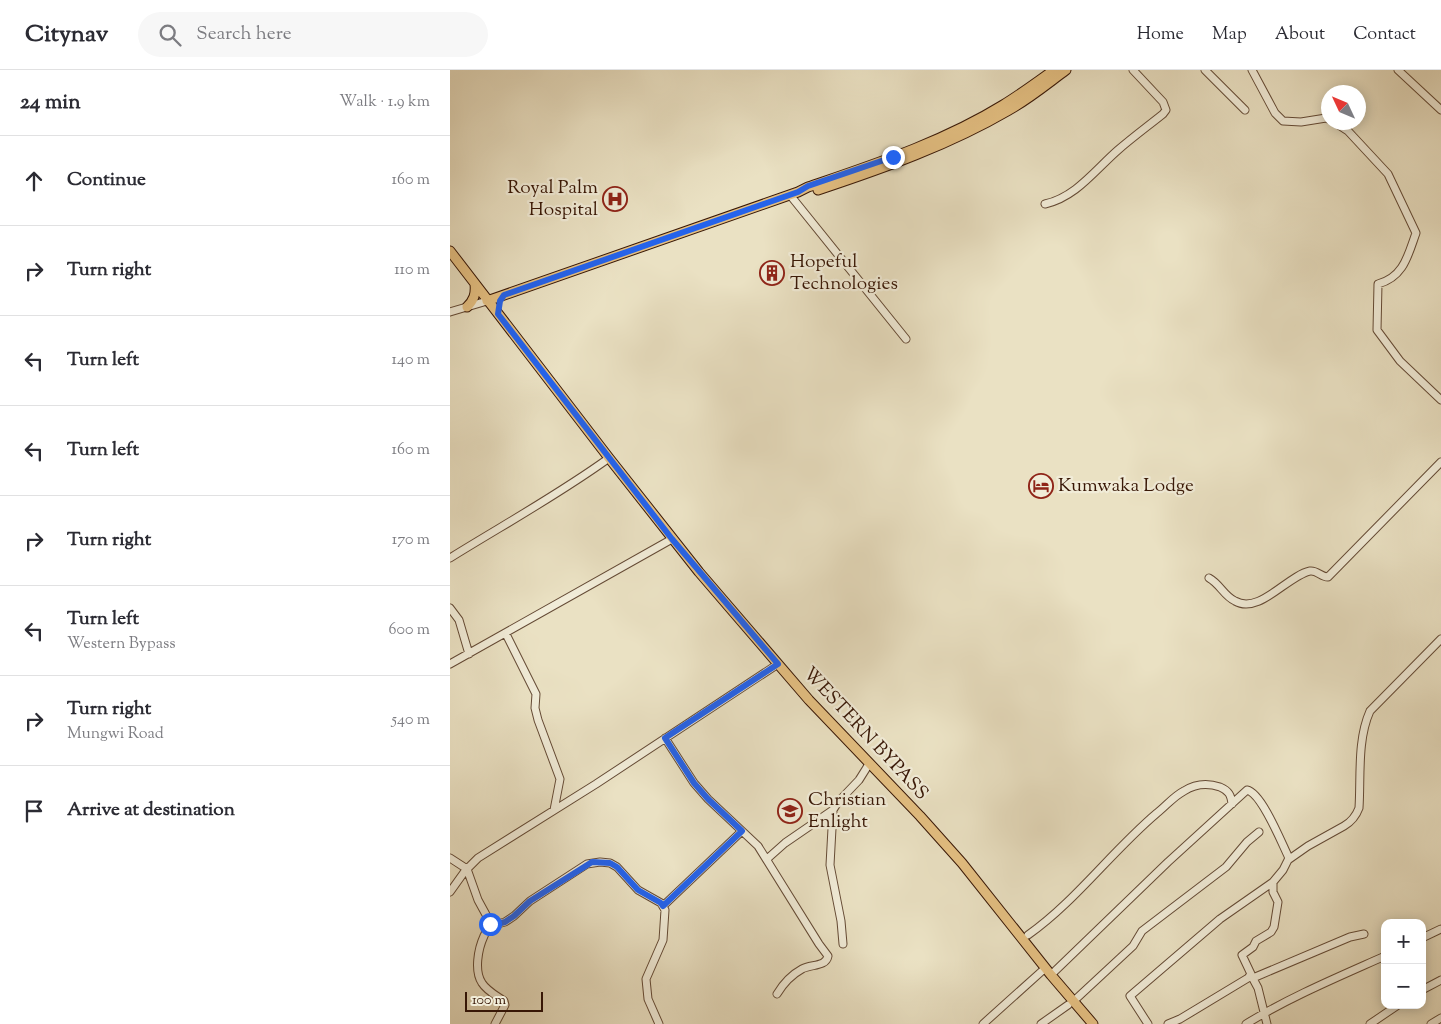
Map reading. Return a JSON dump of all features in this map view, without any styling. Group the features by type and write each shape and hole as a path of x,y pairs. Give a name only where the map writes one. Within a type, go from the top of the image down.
{"main road":[{"path":"487,301 794,194 808,186 893,157 943,136 1003,105 1054,70"},
{"path":"794,194 810,192 888,166 944,143 1011,109 1066,70"},
{"name":"WESTERN BYPASS","path":"450,251 672,539 778,664 962,863 1051,975 1094,1024"},
{"path":"475,284 488,293 504,295"},
{"path":"467,307 473,301 476,293 475,284"},
{"path":"498,314 500,301 504,295"}],"street":[{"path":"1045,204 1057,200 1087,182 1118,150 1164,114 1166,110 1163,102 1133,70"},
{"path":"1205,70 1245,110"},
{"path":"1252,70 1275,113 1282,121 1301,122 1321,119"},
{"path":"1398,70 1441,110"},
{"path":"1346,130 1388,174 1416,233 1404,265 1388,281 1378,284 1377,330 1400,361 1441,400"},
{"path":"794,194 906,339"},
{"path":"450,312 487,301"},
{"path":"450,558 471,547 497,528 581,478 608,458"},
{"path":"1209,578 1215,581 1236,602 1252,604 1296,576 1315,571 1323,577 1328,576 1441,462"},
{"path":"450,664 537,617 573,594 672,539"},
{"path":"450,608 459,620 468,654"},
{"path":"506,634 536,694 535,708 538,720 560,779 554,810"},
{"path":"1148,1024 1130,996 1220,919 1273,882 1289,858 1344,826 1356,815 1359,808 1361,749 1370,711 1441,639"},
{"path":"450,892 478,858 778,664"},
{"path":"665,738 694,783 708,799 758,846 828,956 826,962 810,966 796,973 784,983 777,994"},
{"path":"843,944 830,865 834,810 838,802 859,780 869,764"},
{"path":"1028,935 1055,913 1136,830 1184,790 1207,783 1229,792 1232,804"},
{"path":"1055,971 1168,862 1247,790 1257,797 1272,822 1289,858"},
{"path":"767,859 785,843 834,810"},
{"path":"663,906 742,831"},
{"path":"1077,998 1133,946 1142,931 1226,867 1247,842 1259,832"},
{"path":"450,858 467,869 490,926"},
{"path":"495,1024 505,1005 504,1001 482,983 479,977 478,962 484,936 490,926 505,922 530,901 592,862 610,863 617,867 638,890 663,906 663,940 646,979 648,999 659,1024"},
{"path":"1267,1024 1258,988 1242,955 1256,941 1271,932 1274,927 1278,902 1273,882"},
{"path":"1426,936 1441,929"},
{"path":"1168,1024 1180,1019 1252,976 1350,937 1364,934"},
{"path":"1246,1024 1265,1012 1381,958"},
{"path":"983,1024 1042,972"},
{"path":"1426,988 1441,980"},
{"path":"1041,1024 1068,1005"},
{"path":"1370,1024 1392,1009"},
{"path":"1431,1024 1441,1018"}],"place":[{"name":"Royal Palm Hospital","path":"615,199"},
{"name":"Hopeful Technologies","path":"772,273"},
{"name":"Kumwaka Lodge","path":"1041,486"},
{"name":"Christian Enlight","path":"790,811"}],"route":[{"path":"490,924 490,926 505,922 530,901 592,862 610,863 617,867 638,890 663,906 679,892 742,831 694,783 665,738 778,664 699,572 608,458 498,314 500,301 504,295 686,233 798,192 808,186 893,157"}]}
